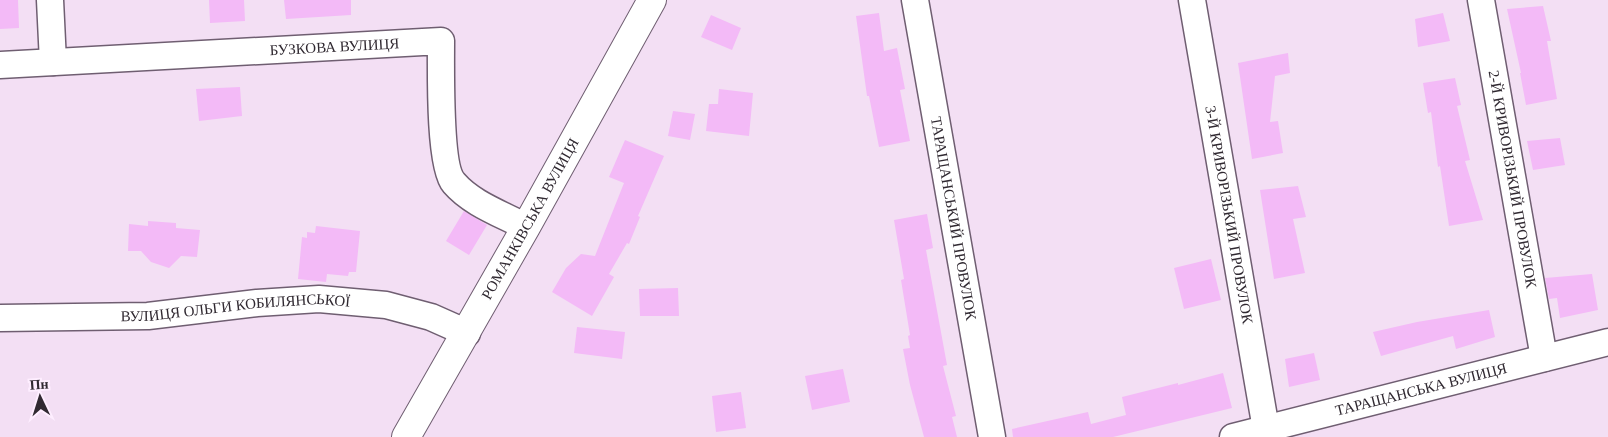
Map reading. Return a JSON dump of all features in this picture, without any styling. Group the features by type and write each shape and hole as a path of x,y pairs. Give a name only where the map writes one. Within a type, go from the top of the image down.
{"main road":[{"name":"РОМАНКІВСЬКА ВУЛИЦЯ","path":"406,437 526,227 652,0"}],"street":[{"path":"50,0 53,62"},
{"name":"ТАРАЩАНСЬКИЙ ПРОВУЛОК","path":"915,0 992,437"},
{"name":"3-Й КРИВОРІЗЬКИЙ ПРОВУЛОК","path":"1192,0 1266,429"},
{"name":"2-Й КРИВОРІЗЬКИЙ ПРОВУЛОК","path":"1482,0 1544,358"},
{"name":"БУЗКОВА ВУЛИЦЯ","path":"0,64 441,42 444,150 452,182 478,202 526,227"},
{"name":"ВУЛИЦЯ ОЛЬГИ КОБИЛЯНСЬКОЇ","path":"0,318 148,316 257,303 319,298 386,305 430,317 466,333"},
{"name":"ТАРАЩАНСЬКА ВУЛИЦЯ","path":"1233,437 1608,342"}],"building":[{"path":"0,0 18,0 19,28 0,29"},
{"path":"209,0 244,0 245,21 210,23"},
{"path":"284,0 351,0 351,15 286,19"},
{"path":"1543,6 1551,41 1547,41 1557,99 1526,105 1507,9"},
{"path":"879,13 884,51 897,48 905,89 900,90 910,141 879,147 869,96 867,96 856,16"},
{"path":"1443,13 1450,41 1418,47 1415,19"},
{"path":"711,15 741,28 732,50 701,37"},
{"path":"1288,53 1290,73 1275,76 1270,122 1278,121 1283,153 1252,159 1238,63"},
{"path":"1455,78 1461,105 1457,106 1470,160 1465,161 1483,220 1449,226 1440,166 1438,167 1431,112 1428,113 1423,83"},
{"path":"240,87 242,116 199,121 196,89"},
{"path":"719,89 753,93 749,136 706,131 709,104 718,104"},
{"path":"673,111 695,114 690,140 668,136"},
{"path":"1560,138 1565,165 1533,170 1527,141"},
{"path":"625,140 664,156 638,216 640,217 629,244 627,243 609,274 614,277 592,316 552,292 566,268 581,254 595,256 624,183 609,177"},
{"path":"1298,186 1306,217 1293,219 1305,273 1274,279 1260,190"},
{"path":"464,211 487,225 469,255 446,241"},
{"path":"927,214 933,248 926,250 947,365 943,366 956,416 952,417 957,437 924,437 910,385 903,349 910,348 908,336 910,335 901,280 904,279 894,220"},
{"path":"148,221 176,223 176,228 200,230 197,257 181,256 169,268 151,262 141,251 128,251 129,224 148,226"},
{"path":"316,226 360,231 356,272 349,272 348,276 327,274 326,282 298,279 302,237 307,238 307,232 315,233"},
{"path":"1211,259 1221,300 1184,309 1174,268"},
{"path":"1592,274 1598,310 1560,318 1557,298 1549,299 1545,278"},
{"path":"678,288 679,316 640,316 639,289"},
{"path":"1489,310 1495,337 1456,349 1453,336 1381,356 1373,332 1417,322"},
{"path":"577,327 625,332 622,359 574,353"},
{"path":"1314,353 1320,380 1289,387 1285,359"},
{"path":"843,369 850,402 812,410 805,376"},
{"path":"1223,373 1232,408 1113,437 1013,437 1012,429 1088,412 1091,424 1126,415 1122,397"},
{"path":"741,392 746,428 716,432 712,396"}]}
